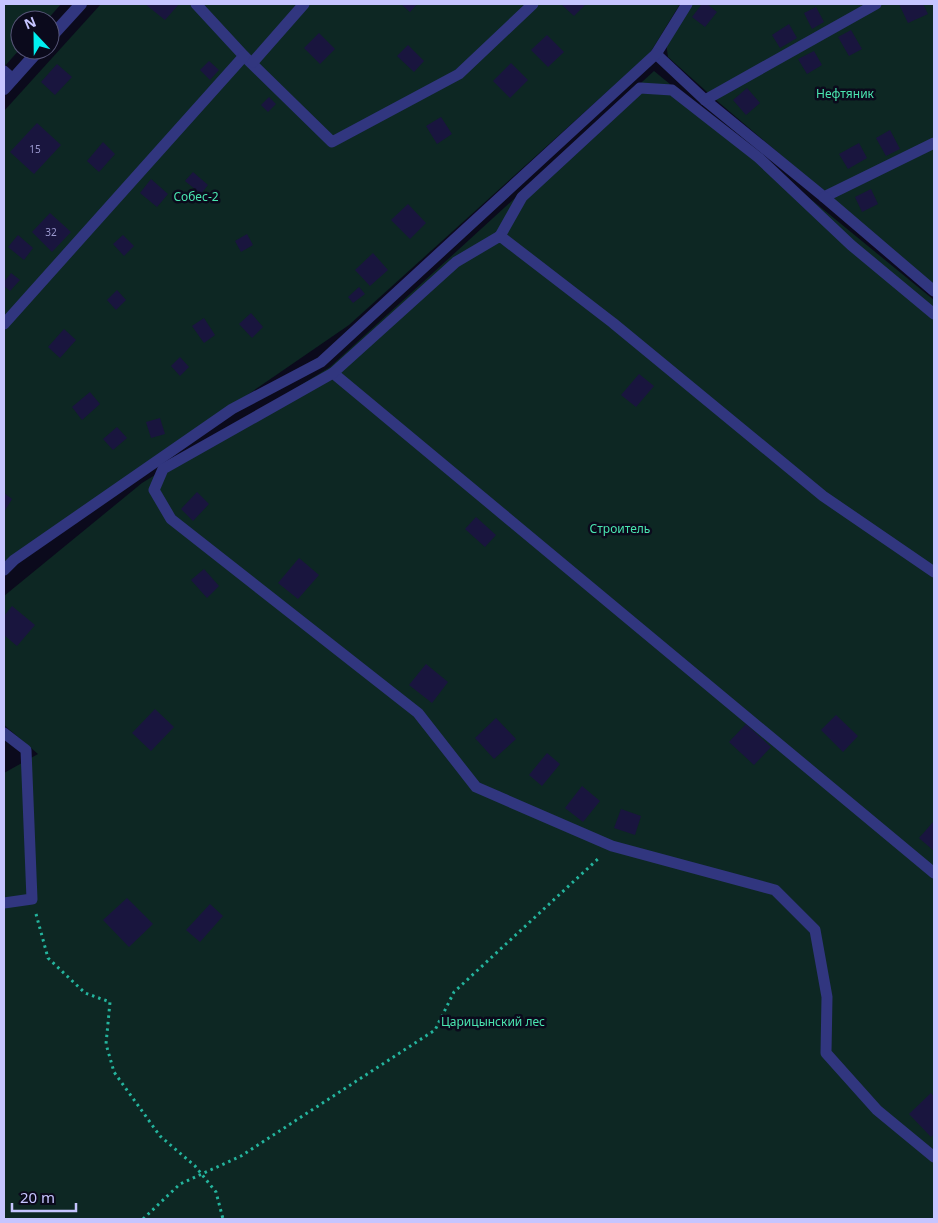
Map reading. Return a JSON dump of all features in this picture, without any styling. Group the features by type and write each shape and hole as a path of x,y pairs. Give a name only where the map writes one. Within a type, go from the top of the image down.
{"street":[{"path":"60,27 81,4"},
{"path":"4,89 8,75 27,60"}],"lane":[{"path":"196,4 248,59 332,142 459,74 533,4"},
{"path":"4,324 248,59 304,4"},
{"path":"4,570 14,560 232,409 321,362 656,54 686,4"},
{"path":"705,100 876,4"},
{"path":"656,54 705,100 824,197 934,291"},
{"path":"934,314 851,245 759,158 672,90 640,88 522,197 500,236 456,262 332,374 164,470 154,490 171,519 418,713 476,787 612,846 775,890 815,930 827,997 826,1053 877,1110 934,1157"},
{"path":"824,197 934,143"},
{"path":"500,236 613,323 823,496 934,572"},
{"path":"332,374 934,873"},
{"path":"4,733 26,750 32,898 4,904"}],"path":[{"path":"143,1219 180,1184 241,1156 435,1030 454,992 612,846"},
{"path":"32,898 48,958 84,993 110,1002 106,1044 114,1072 160,1136 201,1174 216,1192 223,1219"}],"green space":[{"path":"4,4 61,4 56,10 10,10 10,60 4,67"},
{"name":"Собес-2","path":"101,4 680,4 650,53 349,325 4,562 4,111 50,60 60,60 60,49"},
{"name":"Нефтяник","path":"691,4 934,4 934,285 668,57 666,43"},
{"name":"Строитель","path":"654,71 934,300 934,1219 4,1219 4,773 38,754 4,725 4,596 142,483 330,367"}],"building":[{"path":"145,4 179,4 165,20"},
{"path":"401,4 417,4 410,12"},
{"path":"561,4 586,4 574,16"},
{"path":"702,4 707,4 717,12 705,27 692,17"},
{"path":"899,4 923,4 928,14 908,23"},
{"path":"816,7 824,22 812,29 804,13"},
{"path":"789,24 797,38 780,48 772,35"},
{"path":"851,30 862,49 849,56 838,37"},
{"path":"319,33 335,49 320,64 304,48"},
{"path":"547,35 564,52 548,67 531,50"},
{"path":"408,45 424,61 414,72 397,56"},
{"path":"814,51 822,65 807,74 798,59"},
{"path":"209,61 219,70 210,80 200,70"},
{"path":"511,63 528,80 510,98 493,81"},
{"path":"57,64 72,77 55,95 41,82"},
{"path":"747,88 760,103 746,115 733,100"},
{"path":"269,97 276,104 268,112 261,105"},
{"path":"441,117 452,134 437,144 426,126"},
{"path":"37,123 61,145 34,174 10,152"},
{"path":"890,130 900,149 886,156 876,138"},
{"path":"103,142 115,154 99,172 87,161"},
{"path":"859,143 867,158 848,169 839,154"},
{"path":"193,172 208,185 201,194 185,181"},
{"path":"151,179 168,194 157,207 140,193"},
{"path":"871,189 878,204 862,212 855,197"},
{"path":"408,204 426,223 410,239 391,220"},
{"path":"50,213 71,232 52,252 32,232"},
{"path":"247,234 253,245 241,252 235,241"},
{"path":"18,235 33,248 24,260 8,247"},
{"path":"123,235 134,246 124,256 113,244"},
{"path":"373,253 388,270 370,286 355,270"},
{"path":"11,273 20,280 10,291 4,286 4,282"},
{"path":"359,287 365,294 353,303 348,297"},
{"path":"117,290 126,300 116,310 107,300"},
{"path":"251,313 263,327 252,338 239,324"},
{"path":"204,318 215,335 204,343 192,326"},
{"path":"64,329 76,340 60,358 48,347"},
{"path":"180,357 189,367 180,376 171,366"},
{"path":"639,374 654,386 636,407 621,395"},
{"path":"90,392 100,404 82,420 72,407"},
{"path":"160,418 165,434 151,438 146,422"},
{"path":"117,427 127,438 113,450 103,439"},
{"path":"197,492 209,504 193,521 181,509"},
{"path":"4,493 12,499 4,512"},
{"path":"476,517 496,535 485,547 465,529"},
{"path":"299,558 319,575 298,599 278,583"},
{"path":"204,569 219,586 207,598 191,580"},
{"path":"12,606 35,625 17,646 4,635 4,616"},
{"path":"426,664 448,682 432,703 409,685"},
{"path":"155,709 174,727 151,751 132,733"},
{"path":"836,715 858,736 843,752 821,730"},
{"path":"496,718 516,739 494,759 475,738"},
{"path":"746,724 771,747 754,765 729,742"},
{"path":"547,753 560,764 542,786 529,775"},
{"path":"582,786 600,801 583,822 565,808"},
{"path":"621,809 641,816 635,835 614,828"},
{"path":"934,821 934,851 919,838"},
{"path":"127,898 153,924 129,947 103,920"},
{"path":"210,904 223,916 200,942 186,930"},
{"path":"931,1093 934,1097 934,1134 931,1137 909,1114"}],"park label":[{"name":"Царицынский лес","path":"493,1021"}]}
